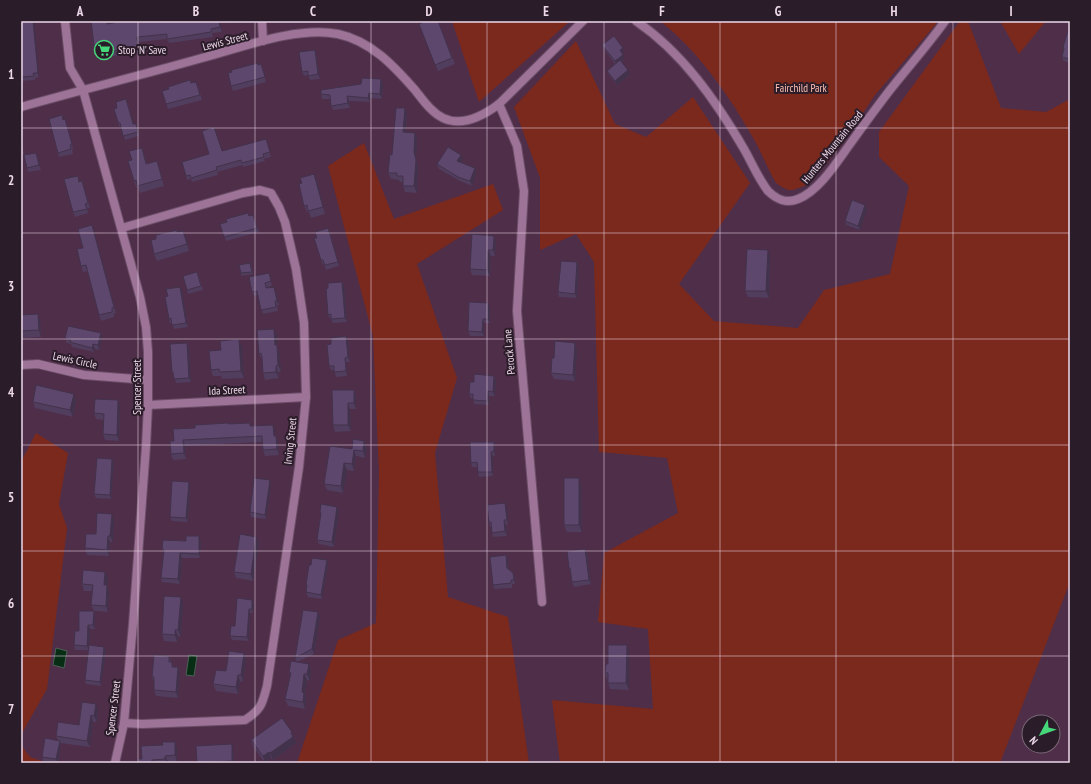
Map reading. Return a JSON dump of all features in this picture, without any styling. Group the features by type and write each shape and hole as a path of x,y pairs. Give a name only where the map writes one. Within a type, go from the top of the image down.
{"street":[{"name":"Spencer Street","path":"65,21 70,68 83,90 122,228 140,297 146,327 148,405 136,593 124,723 115,763"},
{"path":"262,21 263,41"},
{"path":"498,104 584,21"},
{"name":"Hunters Mountain Road","path":"636,21 661,40 704,87 737,136 768,191 774,197 781,200 790,201 798,200 816,188 891,88 930,42 945,21"},
{"name":"Lewis Street","path":"21,108 263,41 306,32 339,34 368,45 395,68 435,113 448,119 465,121 489,111 498,104"},
{"name":"Perock Lane","path":"498,104 517,146 524,191 517,311 542,602"},
{"name":"Irving Street","path":"122,228 243,193 260,190 271,193 283,217 296,269 304,323 306,397 299,467 267,686 258,712 245,720 142,724 124,723"},
{"name":"Lewis Circle","path":"21,365 38,364 84,375 148,380"},
{"name":"Ida Street","path":"148,405 306,397"}],"green space":[{"path":"452,21 570,21 479,102"},
{"name":"Fairchild Park","path":"660,21 936,21 936,24 875,95 842,144 814,178 804,186 793,190 788,190 776,183 743,120 711,74 687,46"},
{"path":"960,21 968,21 1001,108 1046,112 1070,99 1070,582 1000,763 560,763 552,700 653,709 648,629 598,622 604,553 678,513 667,458 599,452 594,262 576,234 540,250 540,178 514,107 576,41 615,124 646,137 693,97 750,183 679,284 714,321 798,328 824,290 890,274 909,186 879,157 879,132"},
{"path":"1000,21 1046,21 1019,54"},
{"path":"364,143 394,219 493,184 503,210 417,264 457,378 435,453 448,597 508,617 529,763 297,763 338,640 376,623 379,472 373,336 328,166"},
{"path":"36,433 68,453 59,504 67,528 47,689 21,735 21,462"},
{"path":"21,745 30,757 47,763 21,763"}],"shaded area":[{"path":"56,648 67,651 64,668 53,665"},
{"path":"189,655 197,656 194,676 186,675"}],"building":[{"path":"21,21 33,21 38,73 33,73 34,76 21,77"},
{"path":"91,21 107,21 107,24 124,21 219,21 220,27 211,29 211,32 167,39 167,34 137,37 138,48 95,53"},
{"path":"426,21 438,21 452,58 435,65 419,24"},
{"path":"1068,31 1070,31 1070,59 1062,57 1063,47"},
{"path":"614,36 623,48 620,50 623,55 615,61 602,45"},
{"path":"315,50 318,74 308,76 308,71 302,72 299,52"},
{"path":"620,60 628,70 615,81 607,71"},
{"path":"258,63 258,65 261,64 265,77 231,86 228,73 232,72 231,70"},
{"path":"362,78 381,79 380,94 369,93 368,98 347,96 348,103 331,106 330,95 321,94 321,90 361,84"},
{"path":"190,80 191,83 196,82 200,95 166,104 162,91 169,89 168,87"},
{"path":"126,99 133,124 136,124 138,132 123,136 120,123 118,122 114,109 117,108 116,102"},
{"path":"396,108 405,108 403,132 415,133 414,152 416,160 414,186 403,186 403,176 397,176 397,173 388,173 390,154 392,155"},
{"path":"62,115 63,120 65,119 72,144 70,145 71,149 58,153 49,119"},
{"path":"214,127 222,151 266,139 270,152 263,154 264,157 242,163 241,160 216,167 217,170 191,178 190,175 186,176 182,162 209,154 202,131"},
{"path":"448,147 461,155 457,161 475,168 470,181 458,177 437,164"},
{"path":"142,148 146,164 157,161 162,179 137,186 128,161 132,160 129,151"},
{"path":"36,153 39,165 27,168 24,155"},
{"path":"314,174 323,207 308,211 307,205 304,206 299,184 302,183 300,178"},
{"path":"78,176 79,182 82,181 88,203 85,204 87,209 73,212 64,179"},
{"path":"852,200 865,205 858,226 845,221"},
{"path":"248,213 249,216 253,215 257,228 224,237 220,224 227,222 226,219"},
{"path":"92,225 114,307 112,308 112,312 99,315 86,265 81,266 77,249 83,248 78,229"},
{"path":"328,228 338,262 325,265 323,260 321,260 314,238 317,238 315,232"},
{"path":"177,230 177,232 183,231 187,244 154,254 151,240 156,239 156,235"},
{"path":"472,234 494,236 493,250 488,250 487,270 470,269"},
{"path":"747,249 768,250 766,291 745,291"},
{"path":"561,261 577,262 575,294 558,292"},
{"path":"250,263 252,272 241,273 239,265"},
{"path":"197,272 201,286 187,290 183,276"},
{"path":"269,273 271,281 265,283 266,288 274,287 277,301 275,301 276,307 261,310 257,291 252,292 249,277"},
{"path":"342,282 345,318 331,319 331,314 328,315 326,289 328,288 328,283"},
{"path":"180,287 186,323 172,325 171,318 169,319 165,297 168,296 166,289"},
{"path":"469,302 488,303 488,319 483,319 482,332 468,331"},
{"path":"38,314 39,330 21,331 21,315"},
{"path":"68,326 101,333 98,345 93,344 92,348 70,342 71,340 65,338"},
{"path":"274,329 275,345 277,345 278,365 276,366 276,372 263,373 262,357 261,353 259,354 257,330"},
{"path":"346,336 348,357 345,358 346,371 334,372 334,366 329,366 327,345 331,344 331,338"},
{"path":"239,339 241,371 220,372 219,369 211,370 209,351 221,350 220,341"},
{"path":"555,341 575,343 573,375 551,373"},
{"path":"187,343 189,378 174,379 170,344"},
{"path":"474,374 494,376 493,392 488,391 487,401 473,400 473,394 469,394 470,382 474,382"},
{"path":"36,385 74,394 70,410 33,402"},
{"path":"332,390 354,390 354,403 348,403 348,425 333,425"},
{"path":"95,399 118,400 117,435 103,434 104,414 94,413"},
{"path":"250,423 250,426 273,425 277,449 263,450 262,436 183,440 184,453 171,454 170,441 174,441 173,429 195,428 195,425"},
{"path":"353,439 364,441 363,451 354,450 352,464 344,463 341,486 324,484 330,446 352,449"},
{"path":"470,442 494,442 494,451 491,452 492,472 478,472 477,462 471,463"},
{"path":"97,458 112,459 110,495 94,494"},
{"path":"254,478 270,480 265,515 250,512"},
{"path":"564,478 579,478 579,525 564,525"},
{"path":"172,481 189,482 186,518 170,517"},
{"path":"505,503 507,520 504,520 505,531 492,533 487,505"},
{"path":"321,504 337,507 332,542 317,540"},
{"path":"97,513 112,514 107,550 85,548 86,534 96,534"},
{"path":"240,534 256,537 251,574 234,572"},
{"path":"186,536 199,536 199,554 180,553 178,579 161,578 164,550 162,549 163,540 186,541"},
{"path":"585,549 589,580 572,582 567,551"},
{"path":"506,555 507,568 513,573 514,580 511,580 511,583 493,585 490,557"},
{"path":"312,558 327,560 321,595 306,592 309,565 311,565"},
{"path":"83,570 105,572 104,585 107,585 106,606 91,605 93,585 82,584"},
{"path":"164,596 181,597 178,630 175,630 175,635 162,634"},
{"path":"237,598 252,600 252,609 249,609 247,637 230,636 231,626 235,626"},
{"path":"303,610 318,612 312,649 295,658"},
{"path":"79,611 94,611 93,625 88,625 87,646 74,645 75,631 79,631"},
{"path":"89,645 104,647 100,682 85,680"},
{"path":"608,645 627,645 626,683 608,683 608,673 605,673 606,664 608,664"},
{"path":"229,651 244,653 241,675 238,675 236,687 213,684 216,670 226,671"},
{"path":"154,655 169,656 169,662 172,662 172,667 178,667 176,692 154,690 154,677 152,677"},
{"path":"291,661 309,664 307,674 304,674 302,692 304,693 303,702 285,699 291,673 289,672"},
{"path":"82,702 96,704 94,716 91,715 87,741 56,736 58,722 79,725"},
{"path":"282,718 292,732 293,737 270,753 269,752 263,756 251,740"},
{"path":"45,738 60,741 56,759 42,757"},
{"path":"162,742 175,742 175,755 165,756 165,759 152,760 152,763 138,763 138,759 142,759 141,746 163,745"},
{"path":"232,744 232,761 197,763 196,746"}],"place":[{"name":"Stop 'N' Save","path":"104,50"}]}
